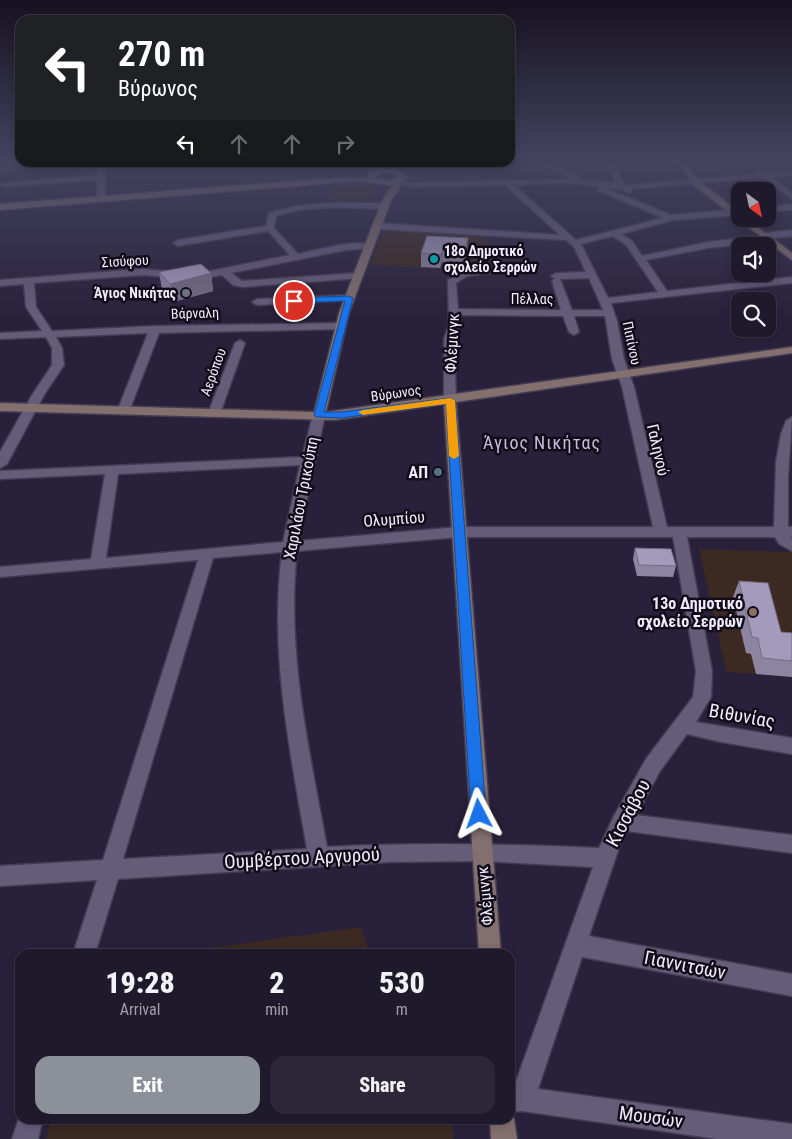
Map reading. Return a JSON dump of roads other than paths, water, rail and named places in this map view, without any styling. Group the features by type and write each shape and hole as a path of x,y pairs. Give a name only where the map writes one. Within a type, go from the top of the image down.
{"street":[{"path":"270,228 272,216 291,211"},
{"name":"Χαριλάου Τρικούπη","path":"319,857 300,750 290,677 287,589 291,545 308,461 341,326 357,276 383,211"},
{"name":"Πιπίνου","path":"539,211 572,241 583,254 611,316 616,352 624,375"},
{"path":"654,211 674,218"},
{"path":"376,226 572,241 674,218 731,215"},
{"path":"178,243 270,228"},
{"path":"270,228 296,257"},
{"path":"755,228 792,257"},
{"path":"614,233 629,243 664,294"},
{"path":"765,236 792,234"},
{"path":"639,259 708,245 731,242"},
{"name":"Σισύφου","path":"0,283 143,272 190,278 352,246 369,246"},
{"name":"Φλέμινγκ","path":"489,270 464,273 453,279 451,284 454,328 449,339 450,400 481,852 490,949"},
{"path":"225,272 236,283 242,284 357,276"},
{"path":"574,332 557,278 593,275"},
{"path":"605,301 792,280"},
{"path":"16,335 26,320 31,307 29,281"},
{"path":"257,302 349,298"},
{"path":"0,464 31,406 58,366 57,348 31,307"},
{"name":"Πέλλας","path":"454,312 568,313 611,316"},
{"name":"Βάρναλη","path":"0,336 155,329 341,326"},
{"path":"124,409 155,329"},
{"name":"Αερόπου","path":"215,411 240,343"},
{"name":"Βύρωνος","path":"0,408 31,406 341,415 792,350"},
{"name":"Γαληνού","path":"624,375 670,532"},
{"path":"792,421 788,433 783,468 786,532 784,541 792,546"},
{"path":"0,476 308,461"},
{"path":"98,563 112,471"},
{"name":"Ολυμπίου","path":"0,572 291,545 460,532 786,532"},
{"name":"Κισσάβου","path":"516,1100 540,1044 577,945 604,858 621,822 657,759 684,726 702,697 704,678 670,532"},
{"path":"86,949 207,554"},
{"name":"Βιθυνίας","path":"684,726 721,735 792,746"},
{"path":"621,822 792,844"},
{"name":"Ουμβέρτου Αργυρού","path":"0,876 319,857 481,852 604,858"},
{"name":"Γιαννιτσών","path":"577,945 792,985"},
{"name":"Μουσών","path":"516,1100 792,1137"},
{"path":"25,1139 30,1124"},
{"path":"502,1124 504,1139"}],"place":[{"name":"18ο Δημοτικό σχολείο Σερρών","path":"434,259"},
{"name":"Άγιος Νικήτας","path":"186,293"},
{"name":"ΑΠ","path":"438,472"},
{"name":"13ο Δημοτικό σχολείο Σερρών","path":"753,612"}],"district":[{"name":"Άγιος Νικήτας","path":"542,442"}]}
